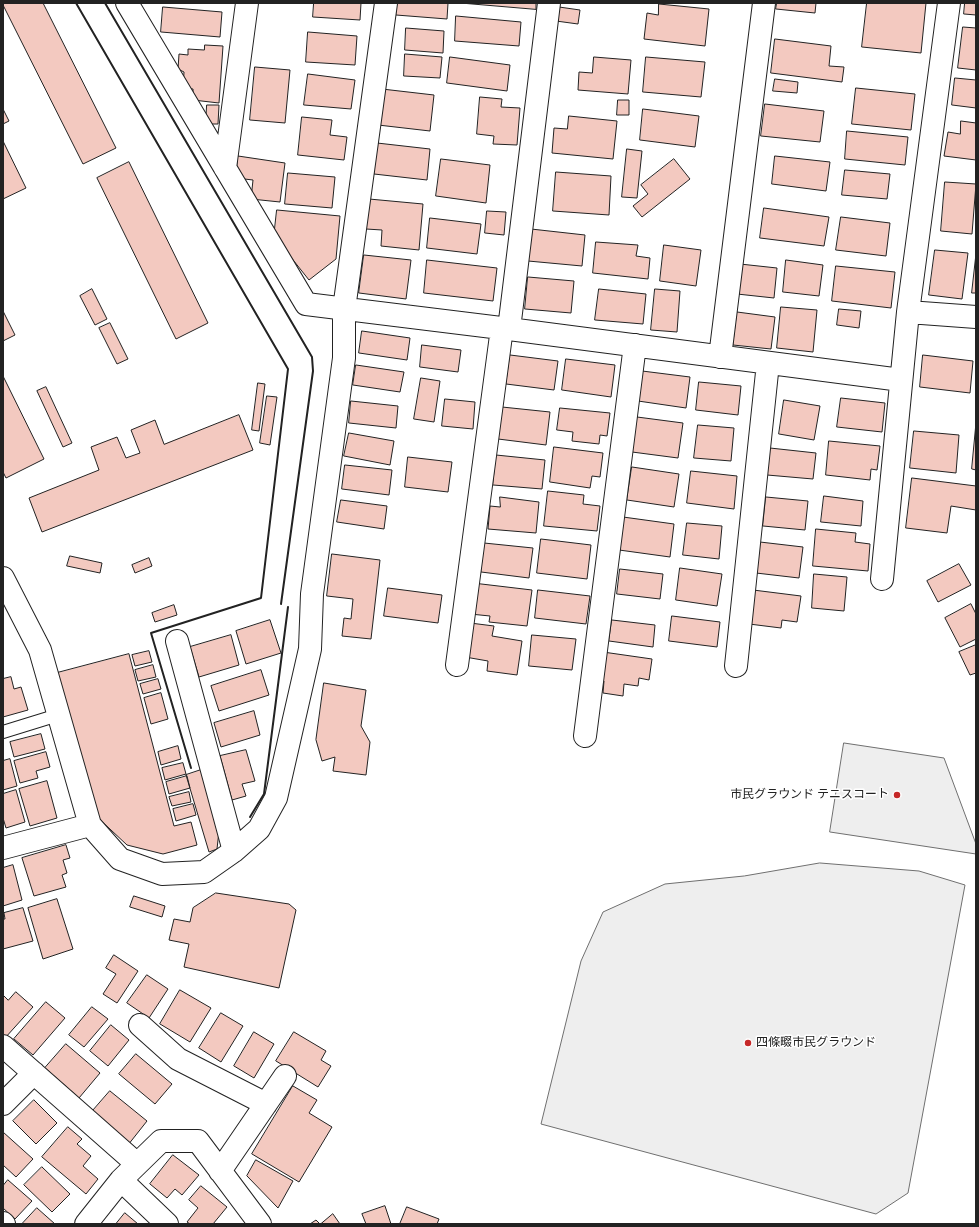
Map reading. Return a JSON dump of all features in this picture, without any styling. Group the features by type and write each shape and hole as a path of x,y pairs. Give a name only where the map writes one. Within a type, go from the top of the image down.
{"street":[{"path":"127,3 306,304 344,310 505,328 901,380"},
{"path":"225,168 247,3"},
{"path":"3,578 40,650 90,825 120,858 162,874 204,872 234,851 259,829 276,798 310,649 312,594 344,358 344,310 386,3"},
{"path":"457,665 549,3"},
{"path":"720,357 764,3"},
{"path":"882,579 908,312 949,3"},
{"path":"908,312 976,317"},
{"path":"585,736 635,345"},
{"path":"736,666 768,363"},
{"path":"177,641 234,851"},
{"path":"3,848 90,825"},
{"path":"140,1025 178,1059 266,1104"},
{"path":"3,1046 136,1164"},
{"path":"3,1104 34,1073"},
{"path":"220,1171 286,1076"},
{"path":"86,1224 121,1180 161,1140 198,1141 260,1224"},
{"path":"121,1180 167,1224"}],"lane":[{"path":"3,732 58,715"}],"shaded area":[{"name":"市民グラウンド テニスコート","path":"844,743 944,758 976,844 976,854 830,832"},
{"name":"四條畷市民グラウンド","path":"820,863 919,871 965,885 908,1193 876,1214 541,1124 581,961 603,912 665,884 744,876"}],"building":[{"path":"5,3 43,3 116,148 83,164 3,5"},
{"path":"314,3 361,3 360,20 313,17"},
{"path":"397,3 448,3 447,19 396,15"},
{"path":"461,3 536,3 536,9"},
{"path":"777,3 816,3 815,13 776,9"},
{"path":"867,3 926,3 921,53 862,47"},
{"path":"965,3 976,3 976,15 964,14"},
{"path":"659,4 709,9 705,46 644,39 647,13 658,15"},
{"path":"163,7 222,12 220,37 161,32"},
{"path":"559,7 580,10 578,24 556,21"},
{"path":"456,16 521,22 519,46 455,41"},
{"path":"963,27 976,28 976,70 958,68"},
{"path":"406,28 444,31 443,53 405,50"},
{"path":"308,32 357,36 355,65 306,62"},
{"path":"775,39 831,46 829,66 844,67 842,82 771,73"},
{"path":"205,45 223,46 219,103 193,100 193,89 183,88 184,72 178,69 179,54 188,55 188,49 204,50"},
{"path":"405,54 442,57 440,78 404,76"},
{"path":"450,57 510,65 507,91 447,83"},
{"path":"594,57 631,60 628,94 578,90 579,72 592,73"},
{"path":"646,57 705,62 701,97 643,92"},
{"path":"255,67 290,70 285,123 250,120"},
{"path":"308,74 355,80 351,109 304,105"},
{"path":"955,78 976,80 976,108 952,105"},
{"path":"775,79 798,82 797,93 773,91"},
{"path":"856,88 915,94 911,130 852,124"},
{"path":"382,89 434,95 430,131 378,125"},
{"path":"480,97 502,99 501,107 520,108 517,145 493,144 494,136 477,134"},
{"path":"618,100 629,100 629,115 617,115"},
{"path":"765,104 824,111 820,142 761,136"},
{"path":"207,105 219,105 218,124 206,124"},
{"path":"3,109 9,121 3,124"},
{"path":"643,109 699,116 695,147 640,140"},
{"path":"569,116 617,121 613,159 552,153 554,128 567,129"},
{"path":"302,117 332,120 330,135 347,137 344,160 298,155"},
{"path":"961,121 976,123 976,160 944,156 948,132 960,134"},
{"path":"847,131 908,137 905,165 845,159"},
{"path":"3,141 26,188 3,199"},
{"path":"377,143 430,149 427,180 374,174"},
{"path":"627,149 642,151 637,198 622,197"},
{"path":"238,156 285,163 280,202 251,199 253,180 236,178"},
{"path":"775,156 830,162 826,191 772,184"},
{"path":"441,159 490,165 486,203 436,196"},
{"path":"674,159 690,179 642,217 633,206 648,194 641,185"},
{"path":"129,162 208,323 176,339 97,178"},
{"path":"845,170 890,174 887,199 842,195"},
{"path":"556,172 611,176 609,215 553,211"},
{"path":"288,173 335,177 332,208 285,204"},
{"path":"945,182 976,184 972,234 941,231"},
{"path":"369,199 423,204 419,250 381,246 382,230 366,229"},
{"path":"764,208 829,217 824,246 760,238"},
{"path":"277,210 340,216 336,259 309,280 274,236"},
{"path":"487,211 506,212 504,235 485,233"},
{"path":"841,217 890,223 886,256 836,250"},
{"path":"430,218 481,224 477,254 427,248"},
{"path":"531,229 585,235 582,266 528,261"},
{"path":"596,242 638,245 636,256 650,258 648,279 593,273"},
{"path":"664,245 701,250 696,286 660,281"},
{"path":"935,250 968,253 962,299 929,295"},
{"path":"976,254 976,293 972,293"},
{"path":"364,255 411,260 406,299 359,293"},
{"path":"427,260 497,268 493,301 424,293"},
{"path":"786,260 823,265 819,296 783,292"},
{"path":"740,264 777,268 774,298 737,294"},
{"path":"836,266 895,272 891,308 832,301"},
{"path":"528,277 574,281 571,313 525,309"},
{"path":"92,289 107,319 95,325 80,296"},
{"path":"599,289 646,294 643,324 595,320"},
{"path":"655,289 680,291 677,332 651,330"},
{"path":"781,307 817,310 813,352 777,348"},
{"path":"839,309 861,311 859,328 837,325"},
{"path":"3,311 15,335 3,341"},
{"path":"737,312 775,317 771,349 733,345"},
{"path":"110,323 128,359 117,364 99,328"},
{"path":"362,331 410,338 407,360 359,353"},
{"path":"422,345 461,350 458,372 420,367"},
{"path":"510,355 558,361 554,390 506,384"},
{"path":"923,355 973,361 970,393 920,387"},
{"path":"566,359 615,365 611,397 562,390"},
{"path":"356,365 404,372 400,392 353,385"},
{"path":"642,371 690,377 686,408 638,401"},
{"path":"3,376 44,459 6,478 3,472"},
{"path":"421,378 440,381 434,422 414,419"},
{"path":"699,382 741,386 738,415 696,410"},
{"path":"258,383 265,384 259,431 252,430"},
{"path":"46,387 72,443 63,447 37,391"},
{"path":"267,396 277,397 270,445 260,443"},
{"path":"841,398 885,403 882,432 837,427"},
{"path":"445,399 475,402 473,429 442,426"},
{"path":"784,400 820,406 814,440 779,434"},
{"path":"351,401 398,406 396,428 349,423"},
{"path":"502,407 550,412 546,445 498,439"},
{"path":"560,408 610,413 607,436 600,435 599,444 572,441 573,432 557,430"},
{"path":"239,415 253,450 42,532 29,498 99,470 91,447 117,437 126,458 140,453 131,430 155,420 164,444"},
{"path":"637,417 683,423 678,458 632,452"},
{"path":"976,423 976,470 972,469"},
{"path":"698,425 734,428 731,461 694,458"},
{"path":"914,431 959,435 956,473 910,468"},
{"path":"349,433 394,441 390,465 344,456"},
{"path":"829,441 880,446 877,470 871,469 870,480 826,475"},
{"path":"554,447 603,453 600,477 592,476 590,488 550,482"},
{"path":"770,448 816,453 813,479 767,475"},
{"path":"496,455 545,460 542,489 493,485"},
{"path":"408,457 452,462 448,492 405,487"},
{"path":"345,465 392,470 389,495 342,489"},
{"path":"632,467 679,474 674,507 627,500"},
{"path":"691,471 737,476 734,509 687,503"},
{"path":"912,478 976,486 976,510 951,506 947,533 906,528"},
{"path":"548,491 584,495 583,504 600,506 597,531 544,526"},
{"path":"824,496 863,501 861,526 821,522"},
{"path":"500,497 539,502 536,533 488,529 490,506 500,507"},
{"path":"766,497 808,501 805,530 763,526"},
{"path":"341,500 387,506 384,529 337,522"},
{"path":"623,517 674,524 670,557 619,550"},
{"path":"687,523 722,526 719,559 683,555"},
{"path":"816,529 856,533 855,542 870,544 868,571 813,566"},
{"path":"541,539 591,545 587,579 537,573"},
{"path":"760,542 803,547 799,578 756,573"},
{"path":"484,543 533,548 529,578 481,572"},
{"path":"332,554 380,560 371,639 342,636 344,618 351,619 353,599 327,596"},
{"path":"70,556 102,563 100,573 67,566"},
{"path":"149,558 152,566 135,573 132,565"},
{"path":"959,564 971,585 938,602 927,581"},
{"path":"680,568 722,574 717,606 676,600"},
{"path":"620,569 663,574 660,599 617,594"},
{"path":"814,574 847,577 844,611 812,608"},
{"path":"473,583 532,590 527,626 489,622 490,616 470,614"},
{"path":"388,588 442,595 438,623 384,616"},
{"path":"538,590 590,596 586,624 535,618"},
{"path":"753,590 801,596 797,622 782,620 781,628 749,624"},
{"path":"971,604 976,614 976,639 960,647 945,618"},
{"path":"174,605 177,615 155,622 152,613"},
{"path":"672,616 720,622 717,647 669,641"},
{"path":"270,620 281,653 246,664 236,631"},
{"path":"612,620 655,625 653,647 609,641"},
{"path":"470,623 494,626 492,636 522,641 517,675 487,671 488,661 465,657"},
{"path":"231,635 239,665 199,677 190,647"},
{"path":"532,635 576,639 572,670 529,666"},
{"path":"976,645 976,673 970,675 959,652"},
{"path":"149,651 152,662 135,666 132,655"},
{"path":"603,652 652,659 649,680 639,678 638,686 624,684 623,696 603,693 604,681 599,679"},
{"path":"129,654 174,826 191,822 197,845 163,854 127,845 95,815 57,673"},
{"path":"153,665 156,677 138,681 135,670"},
{"path":"261,670 269,695 219,711 211,686"},
{"path":"11,677 14,689 21,687 28,710 3,717 3,679"},
{"path":"158,679 161,689 143,694 140,684"},
{"path":"324,683 366,690 361,726 370,742 366,775 333,771 335,757 322,761 316,740"},
{"path":"161,693 168,719 151,724 144,698"},
{"path":"254,711 260,735 221,747 214,723"},
{"path":"41,734 45,749 14,757 10,742"},
{"path":"178,746 181,759 161,765 158,752"},
{"path":"246,750 255,781 242,784 246,796 232,800 220,756"},
{"path":"46,752 50,767 36,771 38,778 20,783 14,761"},
{"path":"10,759 17,786 3,790 3,761"},
{"path":"183,763 186,774 165,780 162,768"},
{"path":"201,770 219,831 217,849 209,852 186,775"},
{"path":"187,776 190,788 169,794 166,782"},
{"path":"47,781 57,818 30,826 19,789"},
{"path":"16,790 25,822 6,828 3,818 3,794"},
{"path":"189,792 191,802 172,806 169,797"},
{"path":"193,804 196,815 176,821 173,809"},
{"path":"66,845 70,858 63,860 67,873 62,875 66,887 34,896 22,858"},
{"path":"13,865 22,900 3,906 3,868"},
{"path":"216,893 289,904 296,910 279,988 184,967 189,944 169,940 174,919 190,922 193,908"},
{"path":"134,896 165,906 162,917 130,907"},
{"path":"57,899 73,949 43,959 28,908"},
{"path":"23,908 33,941 3,949 4,913"},
{"path":"114,955 138,971 117,1003 103,994 116,974 106,968"},
{"path":"147,975 168,989 149,1018 127,1003"},
{"path":"180,990 211,1008 190,1042 160,1024"},
{"path":"16,992 33,1007 5,1038 3,1036 3,995 8,1000"},
{"path":"46,1002 65,1018 33,1055 14,1039"},
{"path":"92,1007 108,1019 84,1047 69,1035"},
{"path":"221,1013 243,1026 221,1062 199,1048"},
{"path":"111,1025 129,1040 108,1066 90,1051"},
{"path":"254,1032 274,1044 254,1078 234,1066"},
{"path":"294,1032 326,1051 321,1060 331,1066 318,1087 276,1061"},
{"path":"66,1044 100,1073 79,1098 45,1068"},
{"path":"136,1054 172,1084 155,1104 119,1074"},
{"path":"293,1086 317,1100 309,1113 332,1127 299,1182 252,1154"},
{"path":"110,1091 147,1121 128,1145 90,1114"},
{"path":"34,1100 57,1123 36,1144 13,1121"},
{"path":"68,1127 82,1139 77,1144 91,1156 83,1166 98,1179 86,1194 42,1157"},
{"path":"3,1132 33,1159 16,1177 3,1165"},
{"path":"173,1155 199,1175 182,1195 175,1189 167,1198 150,1184"},
{"path":"256,1160 293,1181 278,1208 247,1176"},
{"path":"42,1167 70,1194 52,1212 24,1185"},
{"path":"8,1180 32,1201 15,1219 3,1208 3,1186"},
{"path":"201,1186 227,1207 213,1224 190,1224 187,1222 198,1208 189,1200"},
{"path":"385,1206 391,1224 366,1224 362,1214"},
{"path":"407,1207 439,1219 437,1224 400,1224"},
{"path":"37,1208 55,1224 22,1224"},
{"path":"125,1213 138,1224 116,1224"},
{"path":"333,1214 340,1224 320,1224"},
{"path":"316,1220 320,1224 310,1224"}],"wall":[{"path":"76,3 288,369 261,598 151,633 191,768"},
{"path":"105,3 312,357 313,371 281,604"},
{"path":"250,817 264,794 288,607"}],"place":[{"name":"市民グラウンド テニスコート","path":"897,795"},
{"name":"四條畷市民グラウンド","path":"748,1043"}]}
